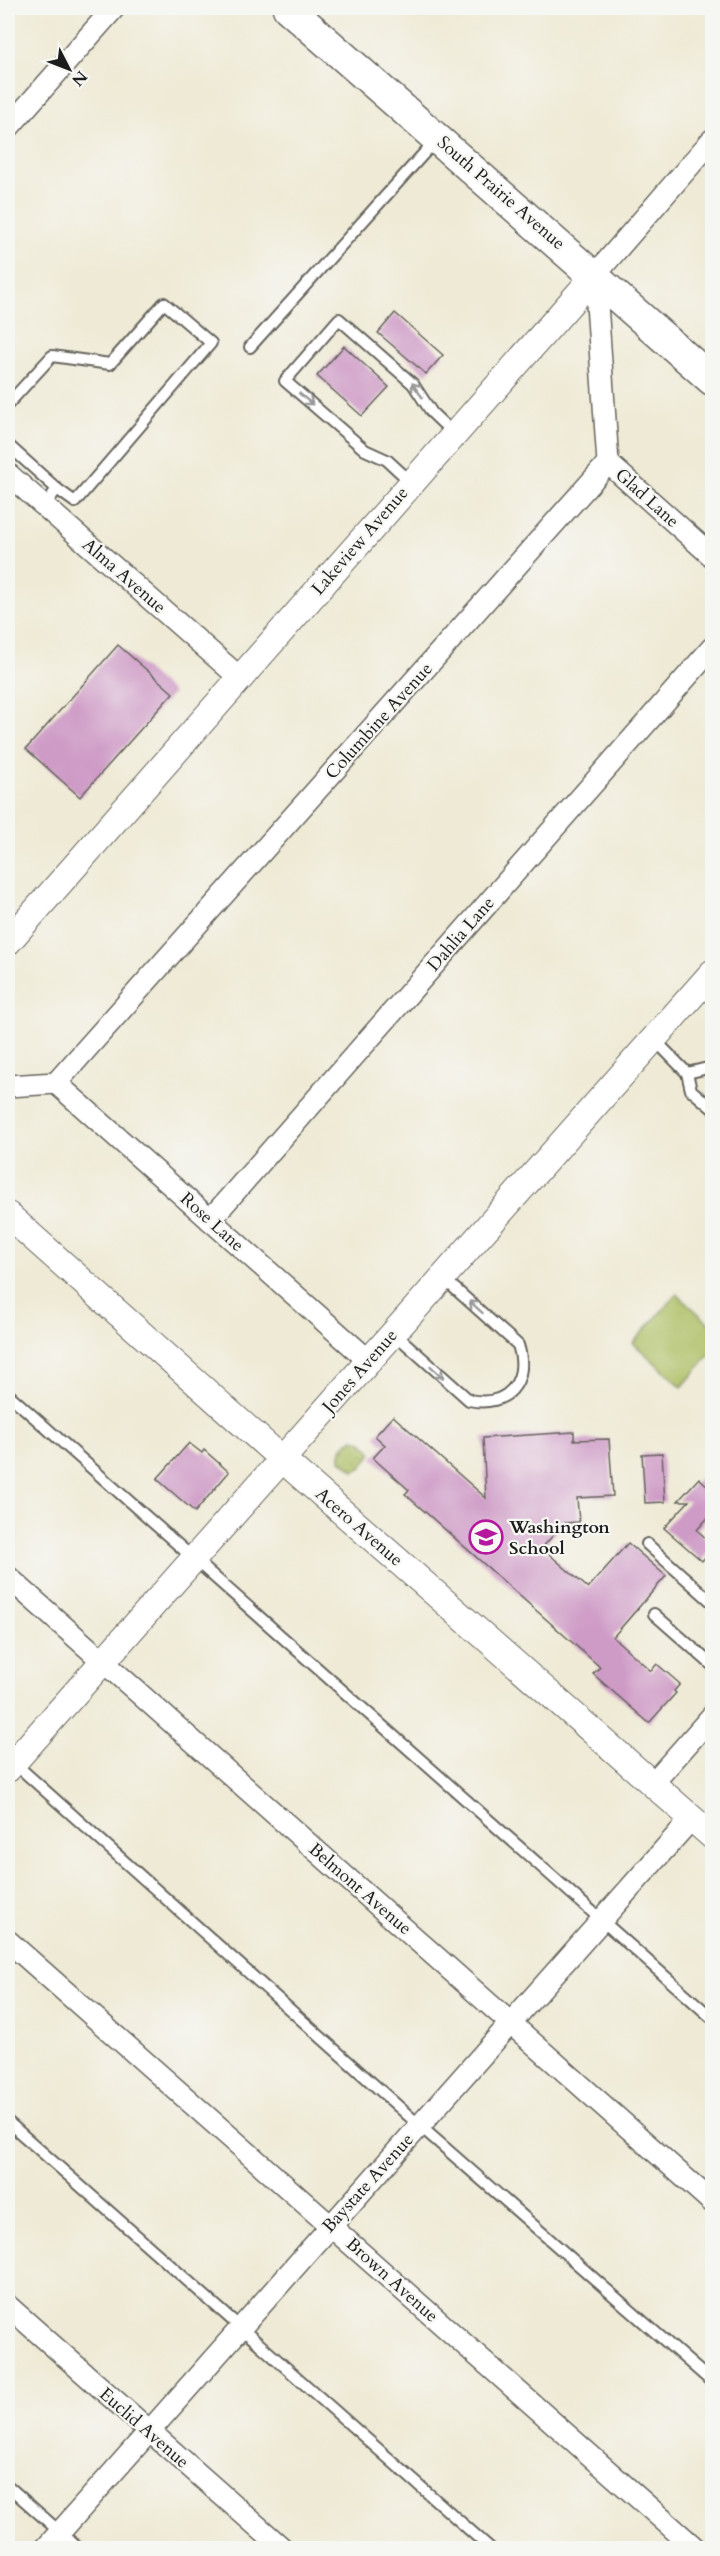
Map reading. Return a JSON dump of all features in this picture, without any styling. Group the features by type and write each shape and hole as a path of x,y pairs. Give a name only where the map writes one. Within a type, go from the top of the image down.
{"main road":[{"name":"South Prairie Avenue","path":"288,8 712,380"}],"street":[{"path":"8,128 114,8"},
{"name":"Lakeview Avenue","path":"8,942 712,140"},
{"path":"595,275 608,463"},
{"name":"Glad Lane","path":"608,463 712,556"},
{"name":"Columbine Avenue","path":"56,1083 608,463"},
{"name":"Alma Avenue","path":"8,474 240,678"},
{"name":"Dahlia Lane","path":"210,1220 712,648"},
{"name":"Jones Avenue","path":"9,1763 283,1460 368,1360 712,973"},
{"path":"8,1086 56,1083"},
{"name":"Rose Lane","path":"56,1083 368,1360"},
{"name":"Acero Avenue","path":"8,1215 283,1460 712,1836"},
{"name":"Belmont Avenue","path":"8,1577 712,2202"},
{"path":"653,1783 712,1716"},
{"name":"Baystate Avenue","path":"53,2541 150,2434 330,2225 692,1818"},
{"name":"Brown Avenue","path":"8,1941 695,2548"},
{"name":"Euclid Avenue","path":"8,2306 150,2434 282,2548"}],"lane":[{"path":"250,347 438,138"},
{"path":"8,404 52,356 110,364 164,303 211,343 75,502 8,445"},
{"path":"412,483 387,460 365,450 285,381 339,319 413,384 432,413 454,434"},
{"path":"44,506 57,489"},
{"path":"654,1038 687,1073 691,1090 712,1107"},
{"path":"687,1073 712,1067"},
{"path":"394,1333 469,1400 482,1403 496,1401 508,1394 517,1384 522,1372 522,1358 518,1345 442,1277"},
{"path":"8,1394 712,2018"},
{"path":"647,1544 712,1602"},
{"path":"654,1614 712,1665"},
{"path":"9,1763 712,2382"},
{"path":"8,2122 490,2548"},
{"path":"8,2486 53,2541 78,2548"}],"green space":[{"path":"677,1294 712,1326 712,1352 682,1387 633,1343"},
{"path":"354,1439 363,1442 372,1453 361,1468 354,1471 341,1460 341,1453 343,1447"}],"building":[{"path":"395,313 443,355 426,374 378,333"},
{"path":"344,346 389,387 362,416 317,376"},
{"path":"118,645 173,693 80,797 26,749"},
{"path":"393,1416 486,1498 483,1438 574,1432 574,1440 609,1439 613,1496 577,1498 579,1522 564,1523 542,1548 588,1588 628,1543 666,1576 613,1637 651,1671 657,1664 680,1684 674,1691 676,1693 649,1723 593,1674 600,1667 405,1494 409,1490 373,1458 385,1445 375,1436"},
{"path":"189,1443 202,1453 204,1450 229,1472 195,1512 157,1479"},
{"path":"662,1453 665,1502 645,1503 642,1454"},
{"path":"699,1478 712,1490 712,1513 697,1530 712,1544 712,1549 702,1561 664,1528 689,1501 678,1501"}],"place":[{"name":"Washington School","path":"486,1537"}]}
